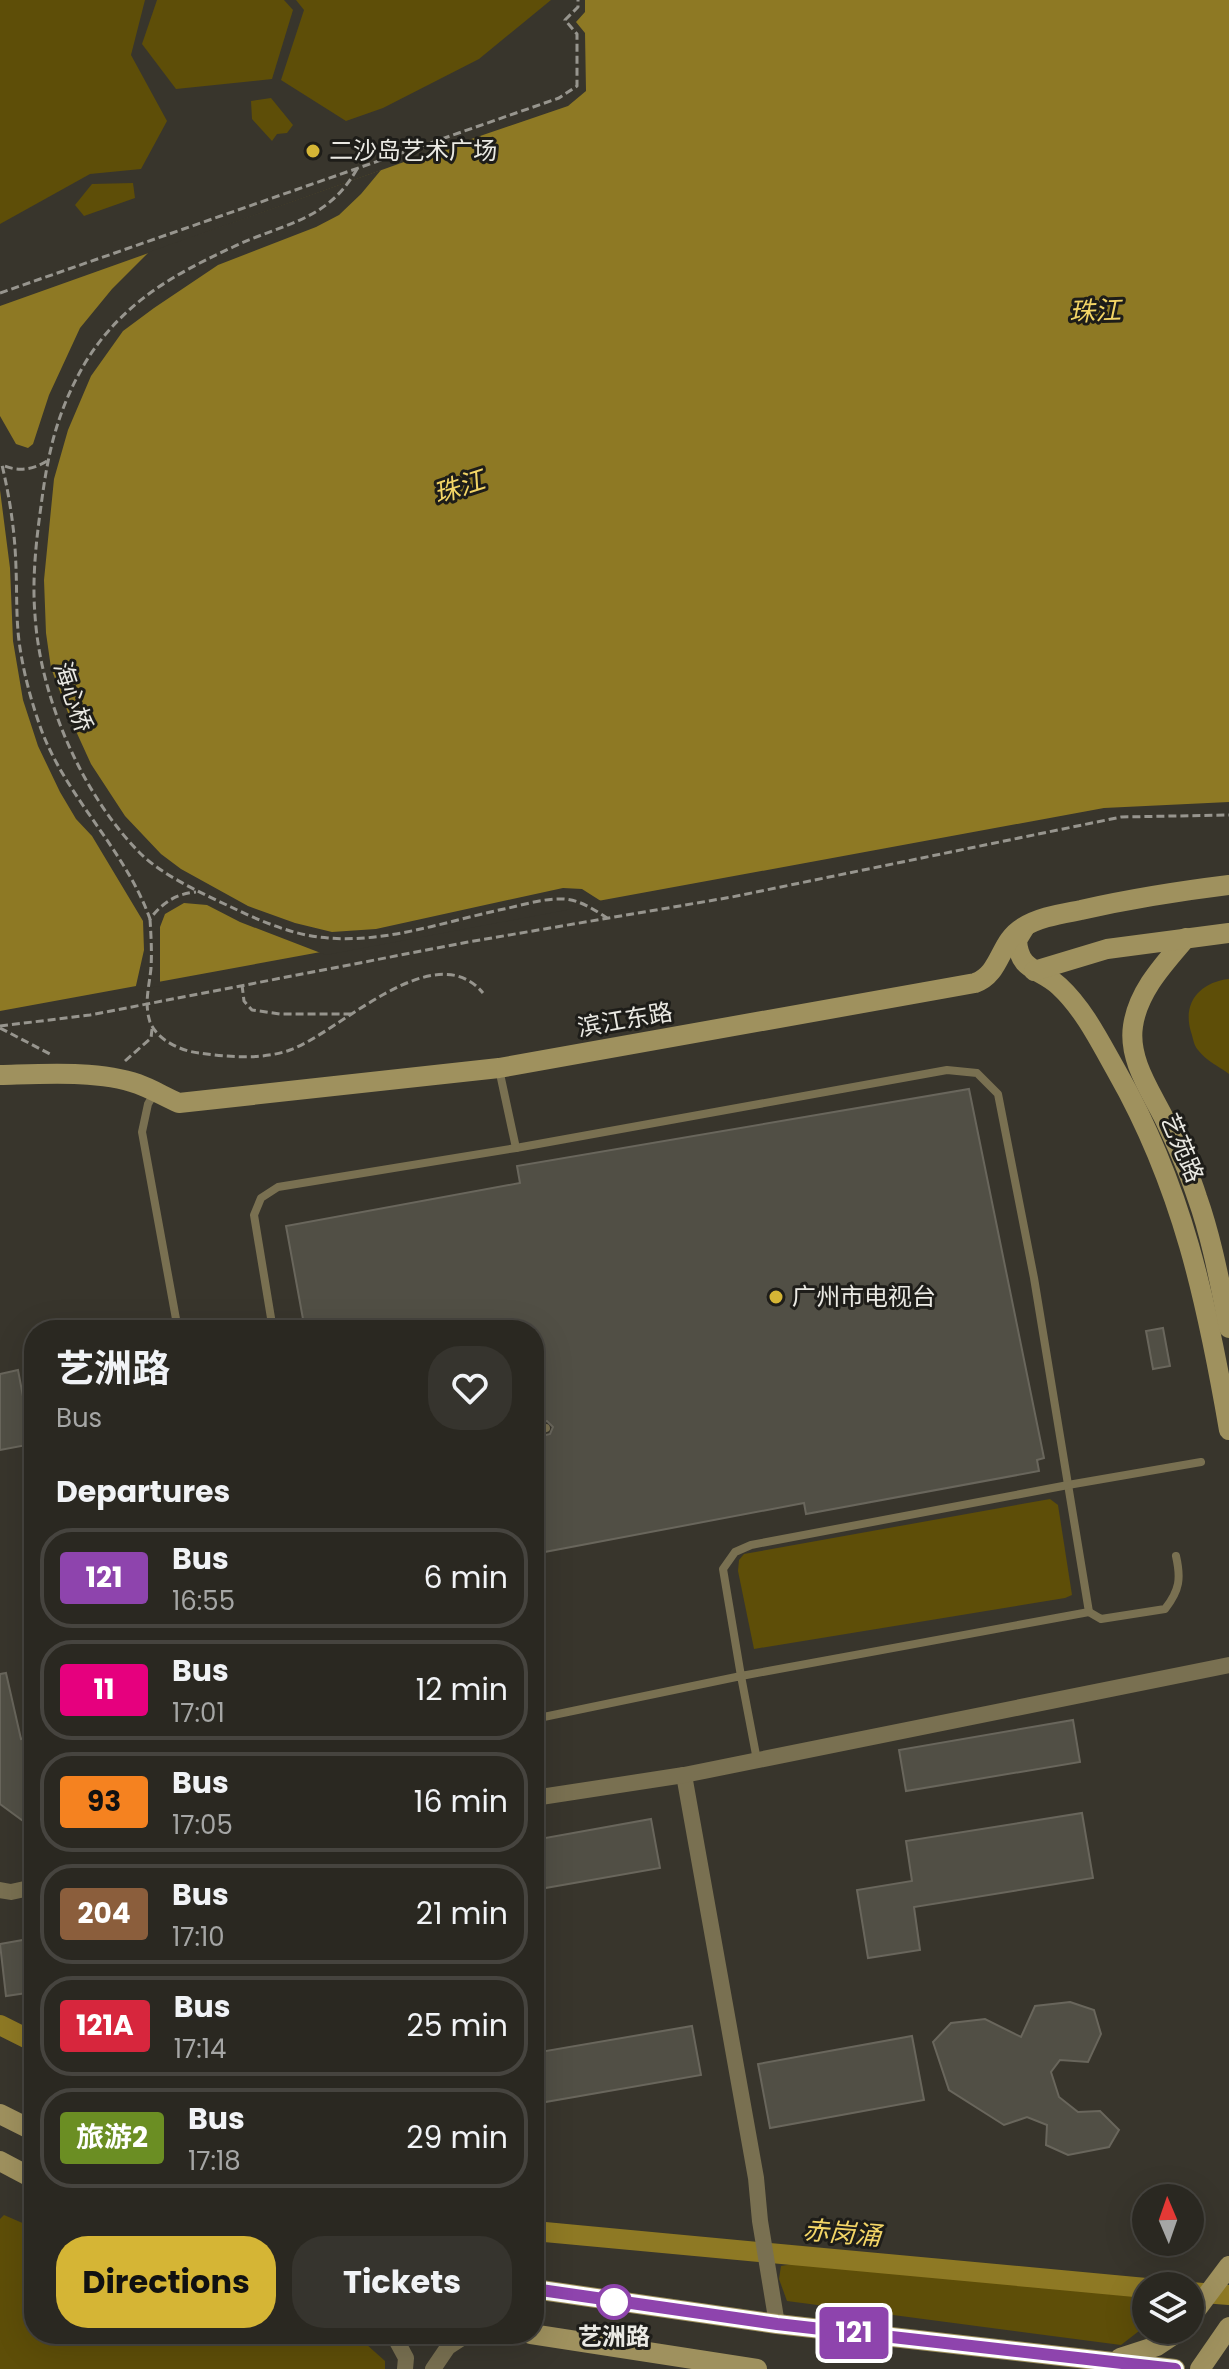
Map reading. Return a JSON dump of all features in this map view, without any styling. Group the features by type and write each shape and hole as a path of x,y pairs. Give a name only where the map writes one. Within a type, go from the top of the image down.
{"street":[{"path":"1025,927 1035,921 1097,906 1229,885"},
{"name":"艺苑路","path":"1025,927 1019,933 1018,951 1026,966 1058,985 1086,1020 1118,1074 1157,1154 1201,1283 1229,1430"},
{"name":"滨江东路","path":"0,1075 68,1074 136,1083 179,1103 499,1068 975,983 993,971 1009,939 1025,927"},
{"path":"1034,971 1107,949 1229,933"},
{"name":"艺苑路","path":"1186,938 1151,980 1139,1004 1132,1043 1140,1074 1184,1161 1198,1200 1211,1243 1229,1328"},
{"path":"544,1796 684,1775 1229,1665"},
{"path":"684,1775 756,2178 777,2324"},
{"path":"0,1890 24,1889"},
{"path":"0,2114 24,2126"},
{"path":"0,2161 24,2174"},
{"path":"1204,2299 1229,2266"},
{"path":"544,2290 777,2324 1175,2369"},
{"path":"1200,2369 1229,2327"},
{"path":"544,2336 757,2369"},
{"path":"398,2344 406,2358 405,2369"},
{"path":"433,2369 453,2344"},
{"path":"1107,2361 1160,2344"}],"lane":[{"path":"499,1068 516,1148"},
{"path":"271,1320 254,1215 261,1198 278,1187 516,1148 947,1070 977,1073 998,1094 1034,1278 1089,1612"},
{"path":"155,1092 148,1104 142,1132 176,1320"},
{"path":"757,1760 723,1569 735,1552 751,1545 1201,1462"},
{"path":"544,1717 741,1676 1089,1612 1101,1619 1165,1609 1181,1580 1176,1556"}],"path":[{"path":"0,293 559,98 577,86 577,34 565,20 578,7 578,0"},
{"name":"海心桥","path":"357,169 326,207 288,227 233,246 146,293 110,326 71,390 56,422 47,461 34,581 42,670 72,751 112,821 145,857 200,892 247,915 293,931 328,938 411,931 555,899 567,899 590,907 607,918"},
{"name":"海心桥","path":"1,463 20,470 37,467 47,461"},
{"name":"海心桥","path":"1,463 13,522 19,641 28,689 53,762 124,865 150,919 151,966 145,1004"},
{"path":"0,1027 90,1015 732,897 1121,817 1229,815"},
{"path":"150,919 170,899 200,892"},
{"path":"152,1026 163,1039 192,1052 264,1056 289,1051 407,983 429,975 463,976 475,983 483,993"},
{"path":"242,985 244,1001 252,1010 280,1014 351,1014"},
{"path":"125,1062 151,1038 152,1026 145,1004"},
{"path":"0,1027 47,1053 62,1055"}],"shaded area":[{"path":"0,0 145,0 131,55 167,121 141,169 90,174 0,224"},
{"path":"157,0 284,0 293,10 272,79 176,89 142,44"},
{"path":"296,0 551,0 479,59 383,108 346,121 281,80 304,10"},
{"path":"271,98 293,125 287,133 277,134 272,141 252,119 251,101"},
{"path":"133,183 135,198 84,216 75,205 92,184"},
{"path":"1229,979 1229,1074 1197,1048 1189,1012 1191,1003 1202,989"},
{"path":"1050,1499 1058,1505 1072,1595 754,1649 738,1571 739,1560 744,1554"},
{"path":"4,2215 24,2224 24,2344 366,2344 385,2361 385,2369 0,2369 0,2219"},
{"path":"793,2264 1132,2295 1132,2336 1121,2345 787,2301 779,2279 781,2266"}],"water":[{"name":"珠江","path":"585,0 1229,0 1229,802 1104,808 0,1011 0,306 568,106 586,91 585,33 576,22 585,12"}],"pier":[{"path":"381,170 339,215 218,265 154,308 123,331 91,376 68,430 54,479 44,580 51,668 91,764 125,816 161,854 181,869 248,906 332,932 376,929 563,888 582,889 604,903 326,955 240,922 207,905 184,903 165,914 160,927 160,986 135,990 144,950 143,921 92,836 76,819 60,792 38,746 23,700 13,641 10,568 0,490 0,416 16,444 28,448 33,444 49,395 80,328 112,289 149,252"}],"building":[{"name":"广州市电视台","path":"969,1089 1044,1458 1037,1460 1039,1471 806,1514 804,1503 544,1552 544,1436 550,1434 553,1427 544,1422 544,1320 303,1320 286,1226 520,1183 517,1166"},
{"path":"1163,1328 1170,1366 1153,1369 1146,1331"},
{"path":"18,1370 24,1402 24,1446 0,1450 0,1374"},
{"path":"6,1673 21,1739 24,1739 24,1822 0,1804 0,1674"},
{"path":"1073,1720 1080,1762 906,1791 899,1750"},
{"path":"1082,1813 1093,1878 914,1907 920,1950 868,1958 857,1890 912,1881 906,1841"},
{"path":"651,1819 660,1868 544,1888 544,1838"},
{"path":"24,1940 24,1993 6,1996 0,1944"},
{"path":"1070,2002 1094,2010 1101,2034 1088,2062 1060,2060 1051,2072 1059,2097 1078,2112 1100,2111 1119,2130 1109,2147 1068,2155 1046,2145 1047,2125 1027,2117 1004,2125 949,2090 933,2042 951,2023 985,2019 1021,2037 1035,2006"},
{"path":"692,2026 701,2075 544,2102 544,2051"},
{"path":"912,2036 924,2100 770,2128 758,2064"}],"waterway":[{"name":"赤岗涌","path":"0,2025 24,2037"},
{"name":"赤岗涌","path":"544,2232 1132,2287"},
{"name":"赤岗涌","path":"1204,2293 1229,2295"}],"bus line":[{"name":"121","path":"544,2291 777,2324 1175,2369"}],"place":[{"name":"二沙岛艺术广场","path":"313,151"},
{"name":"广州市电视台","path":"776,1297"},
{"name":"艺洲路","path":"614,2302"}]}
